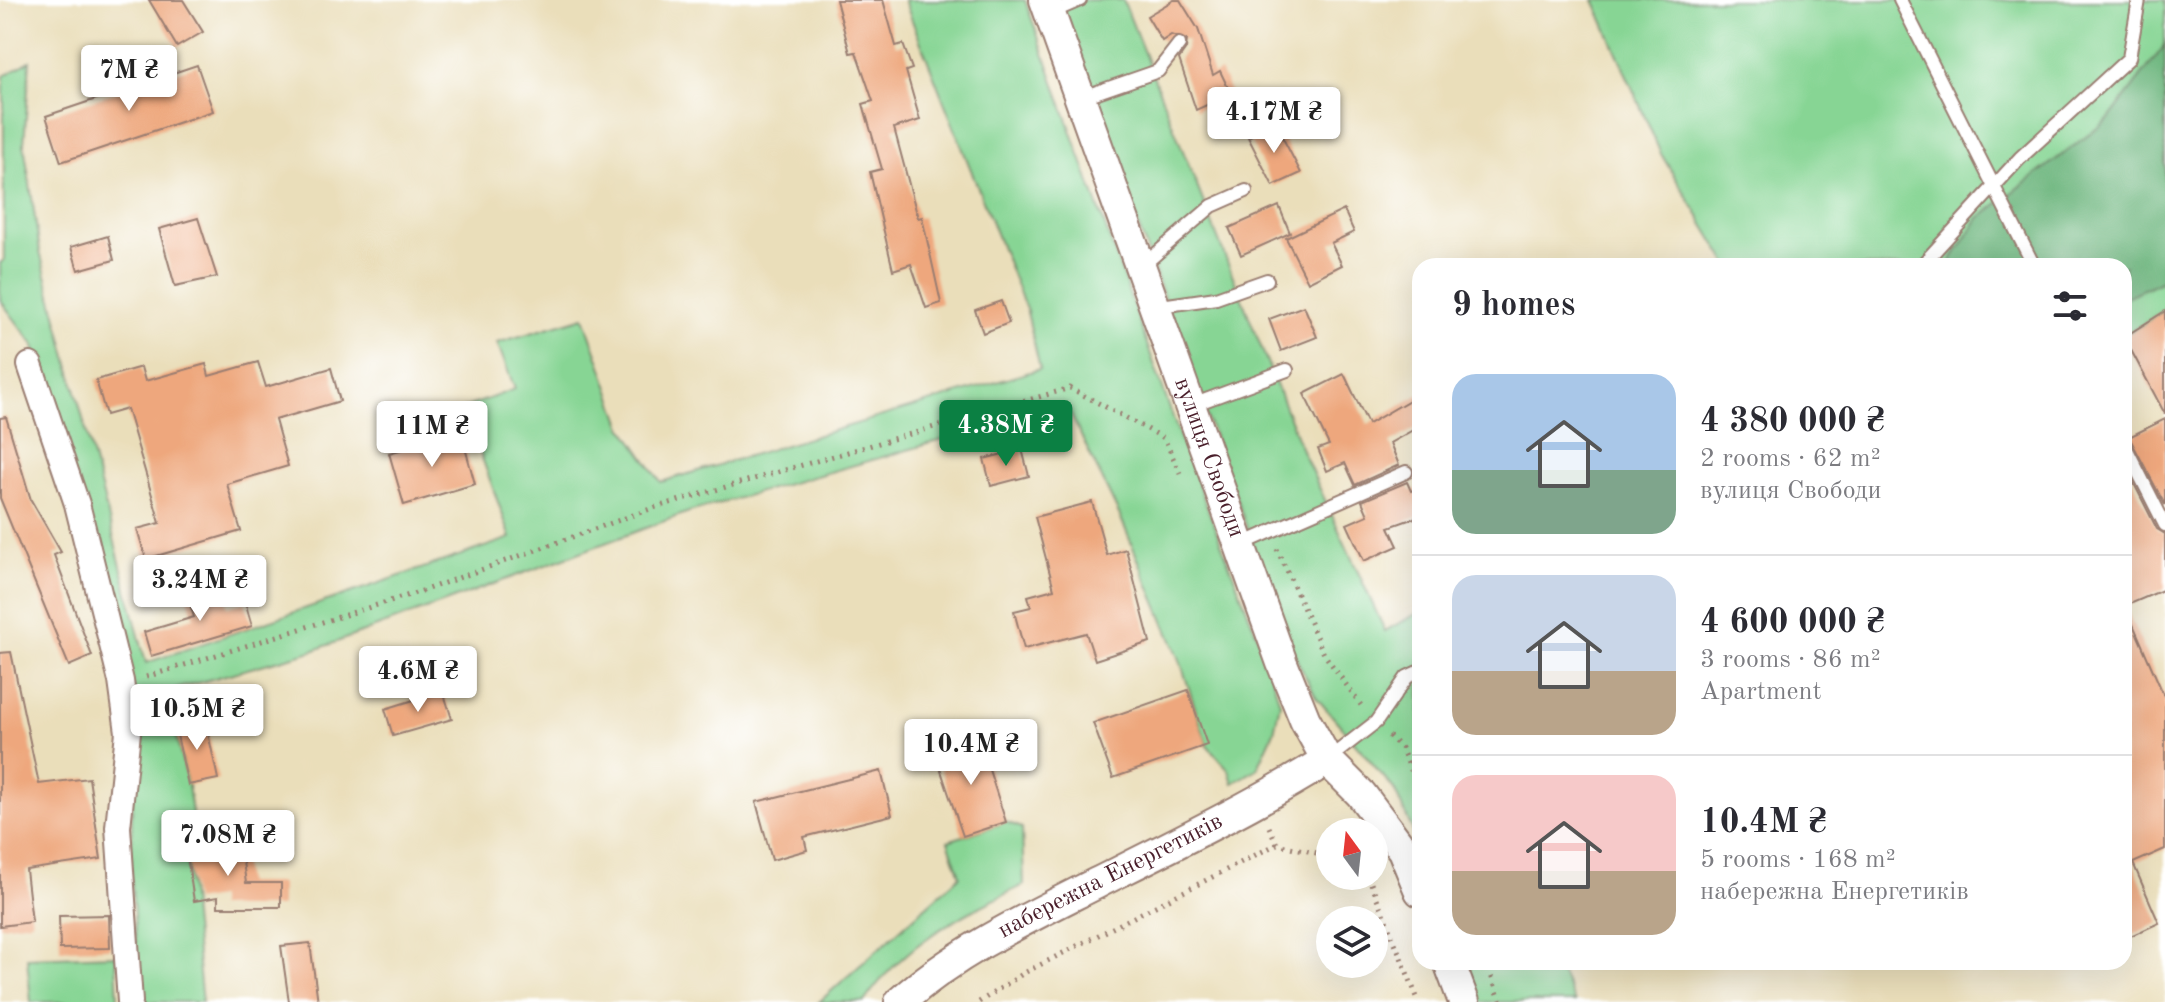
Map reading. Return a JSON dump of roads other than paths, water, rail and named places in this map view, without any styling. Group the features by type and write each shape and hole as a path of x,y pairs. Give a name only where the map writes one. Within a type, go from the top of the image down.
{"street":[{"name":"вулиця Свободи","path":"1047,6 1239,545 1305,720 1327,760 1361,794 1403,850 1412,872"},
{"path":"30,365 77,504 121,681 128,732 118,827 130,1002"},
{"name":"набережна Енергетиків","path":"900,1002 948,963 1036,914 1258,803 1327,760"},
{"path":"1452,970 1464,1002"}],"lane":[{"path":"1047,6 1080,0"},
{"path":"1900,0 2030,258"},
{"path":"1928,258 1994,185 2129,58 2139,0"},
{"path":"1080,98 1158,71 1179,44"},
{"path":"1140,267 1212,206 1246,191"},
{"path":"1154,307 1216,298 1267,280"},
{"path":"1190,406 1287,370"},
{"path":"2132,460 2165,525"},
{"path":"1239,545 1406,472"},
{"path":"1327,760 1376,722 1407,677 1412,675"}]}
